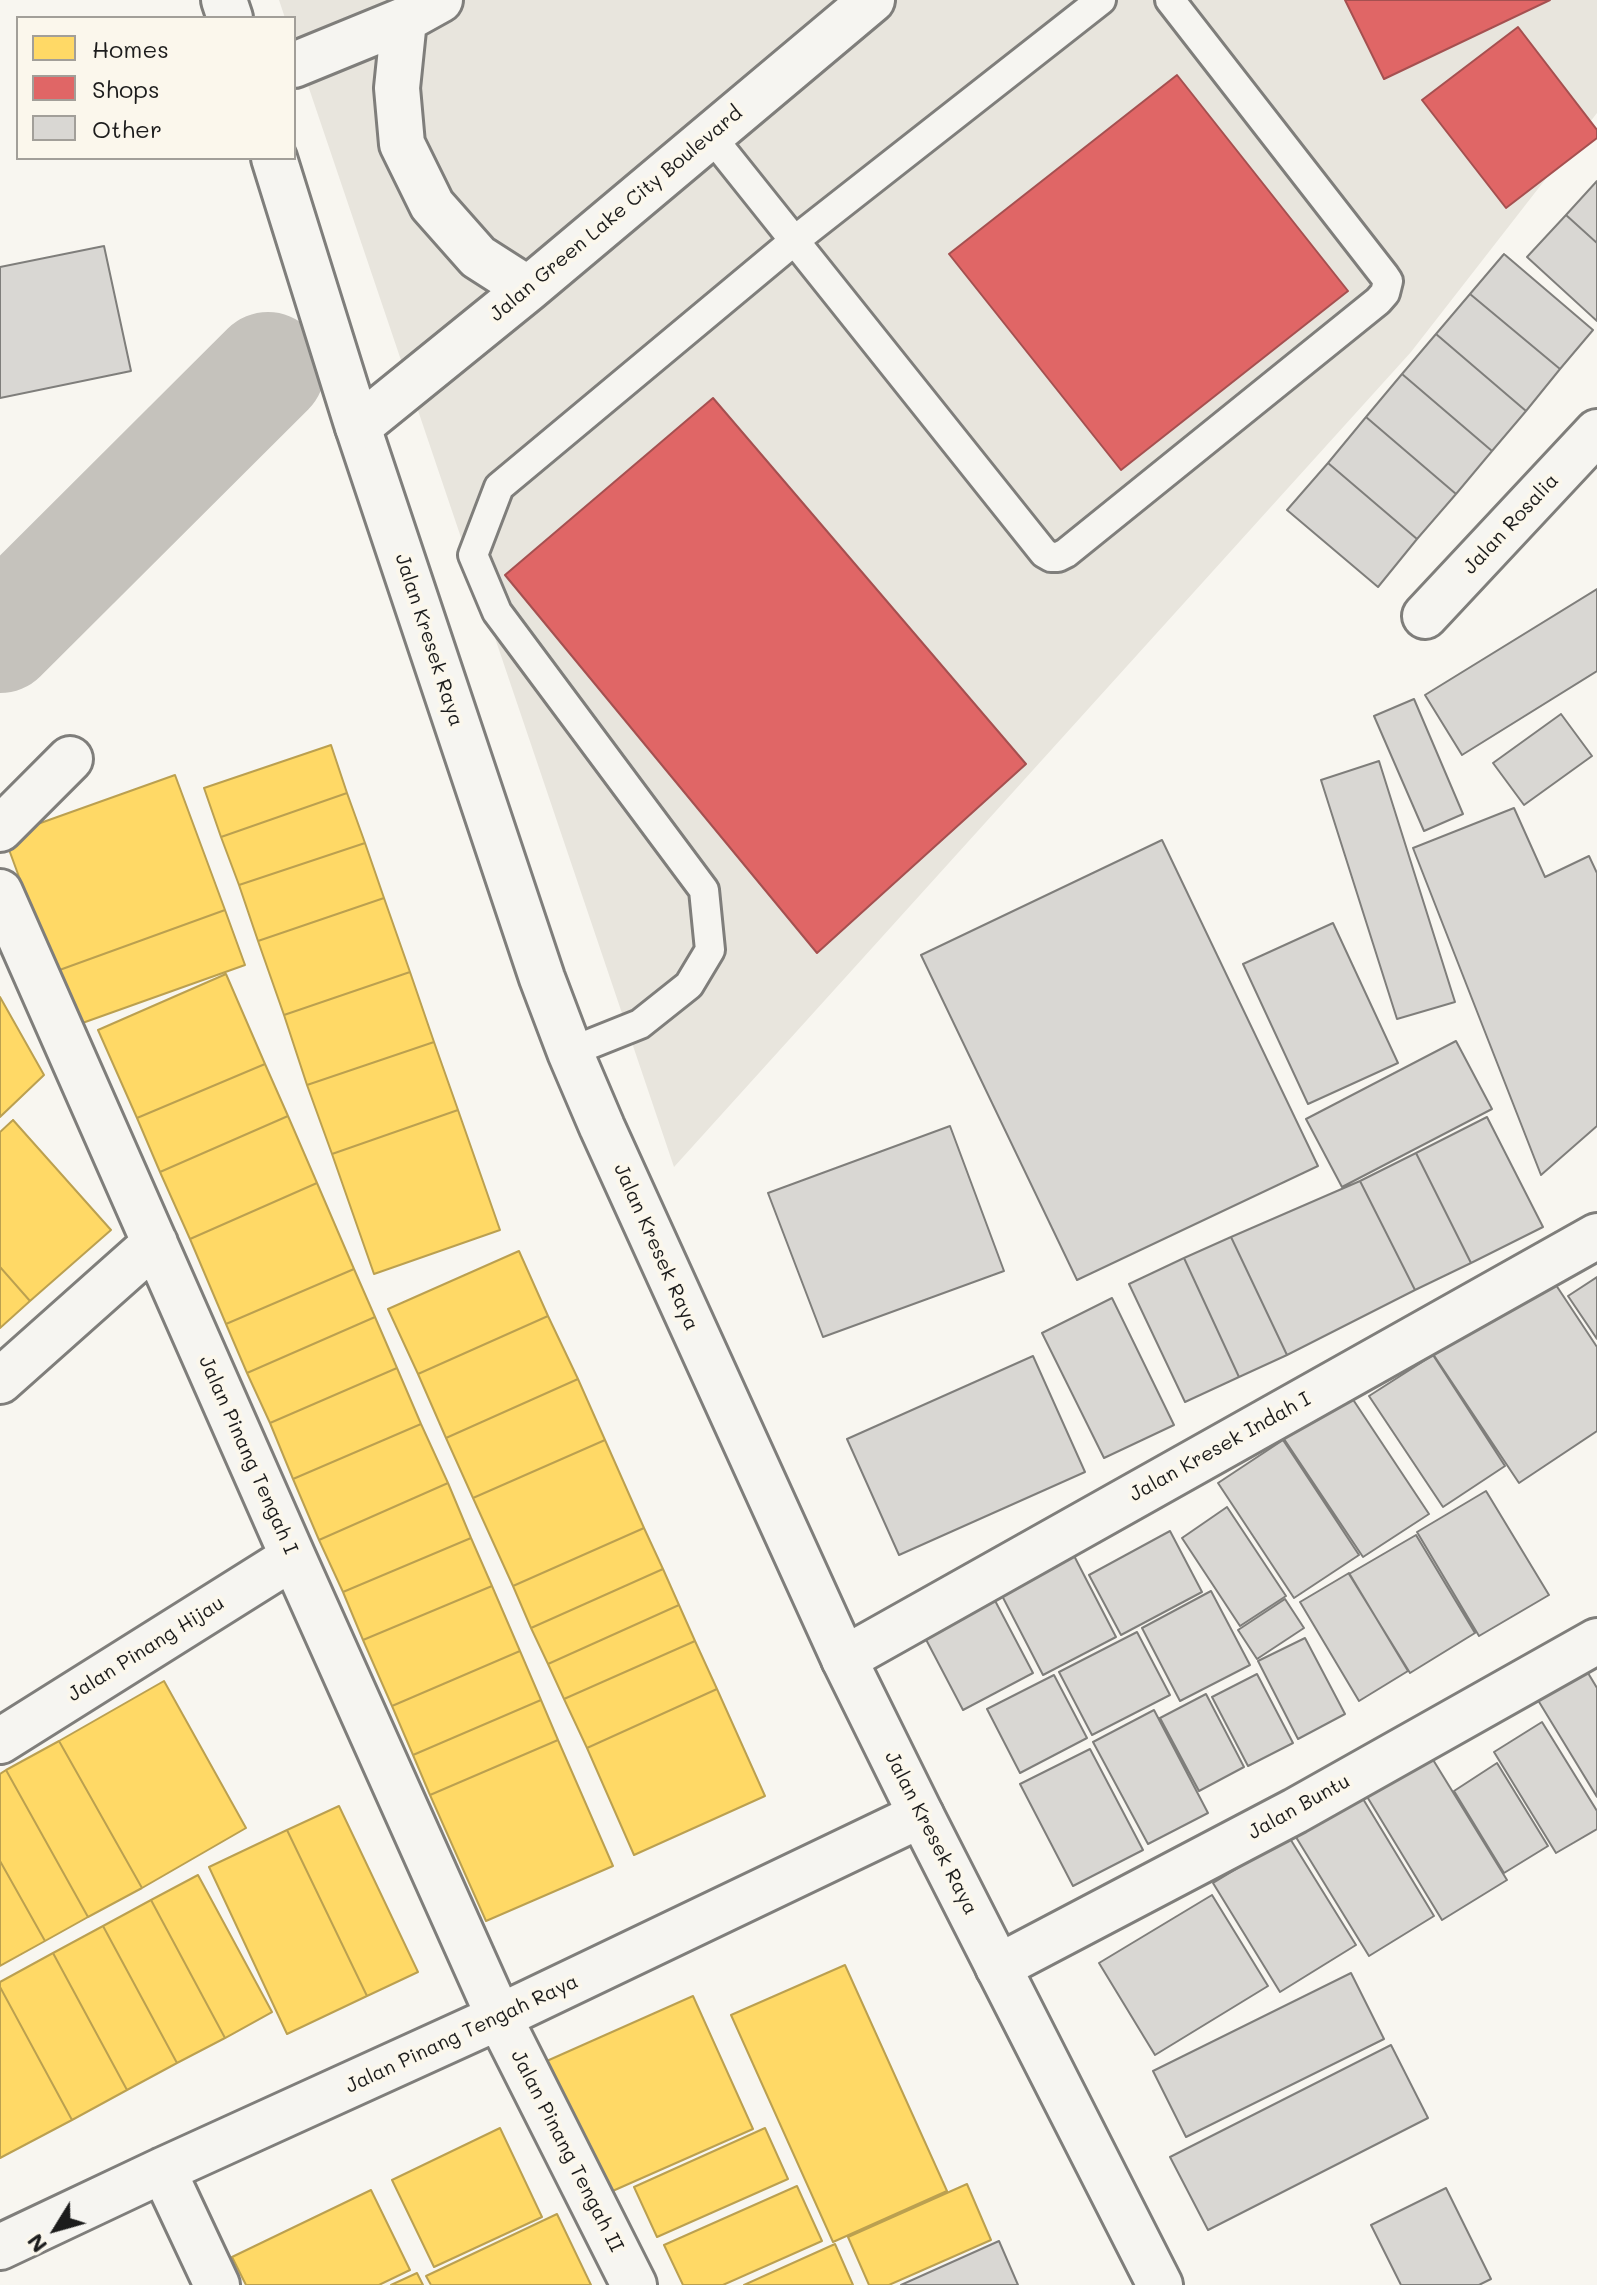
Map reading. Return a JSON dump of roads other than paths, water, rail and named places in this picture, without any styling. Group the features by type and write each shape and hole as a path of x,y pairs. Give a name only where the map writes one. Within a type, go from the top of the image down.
{"street":[{"name":"Jalan Green Lake City Boulevard","path":"358,427 528,289 872,0"},
{"path":"296,64 422,10"},
{"path":"422,10 397,88 402,144 432,205 478,257 528,289"},
{"name":"Jalan Kresek Raya","path":"275,160 358,427 542,978 570,1052 844,1659 1160,2285"},
{"name":"Jalan Rosalia","path":"1425,616 1597,432"},
{"path":"0,829 70,759"},
{"name":"Jalan Pinang Tengah I","path":"0,892 499,2017"},
{"name":"Jalan Kresek Indah I","path":"844,1659 1597,1236"},
{"path":"0,1381 155,1243"},
{"name":"Jalan Pinang Hijau","path":"0,1741 293,1557"},
{"name":"Jalan Buntu","path":"998,1967 1295,1811 1597,1641"},
{"name":"Jalan Pinang Tengah Raya","path":"0,2247 499,2017 921,1815"},
{"name":"Jalan Pinang Tengah II","path":"499,2017 634,2285"},
{"path":"163,2170 217,2285"}],"lane":[{"path":"570,1052 640,1024 689,985 710,950 704,890 497,612 473,555 499,487 794,241 1101,0"},
{"path":"710,135 1044,553 1051,557 1066,553 1378,301 1385,293 1388,281 1170,0"}],"waterway":[{"path":"0,636 268,369"}]}
